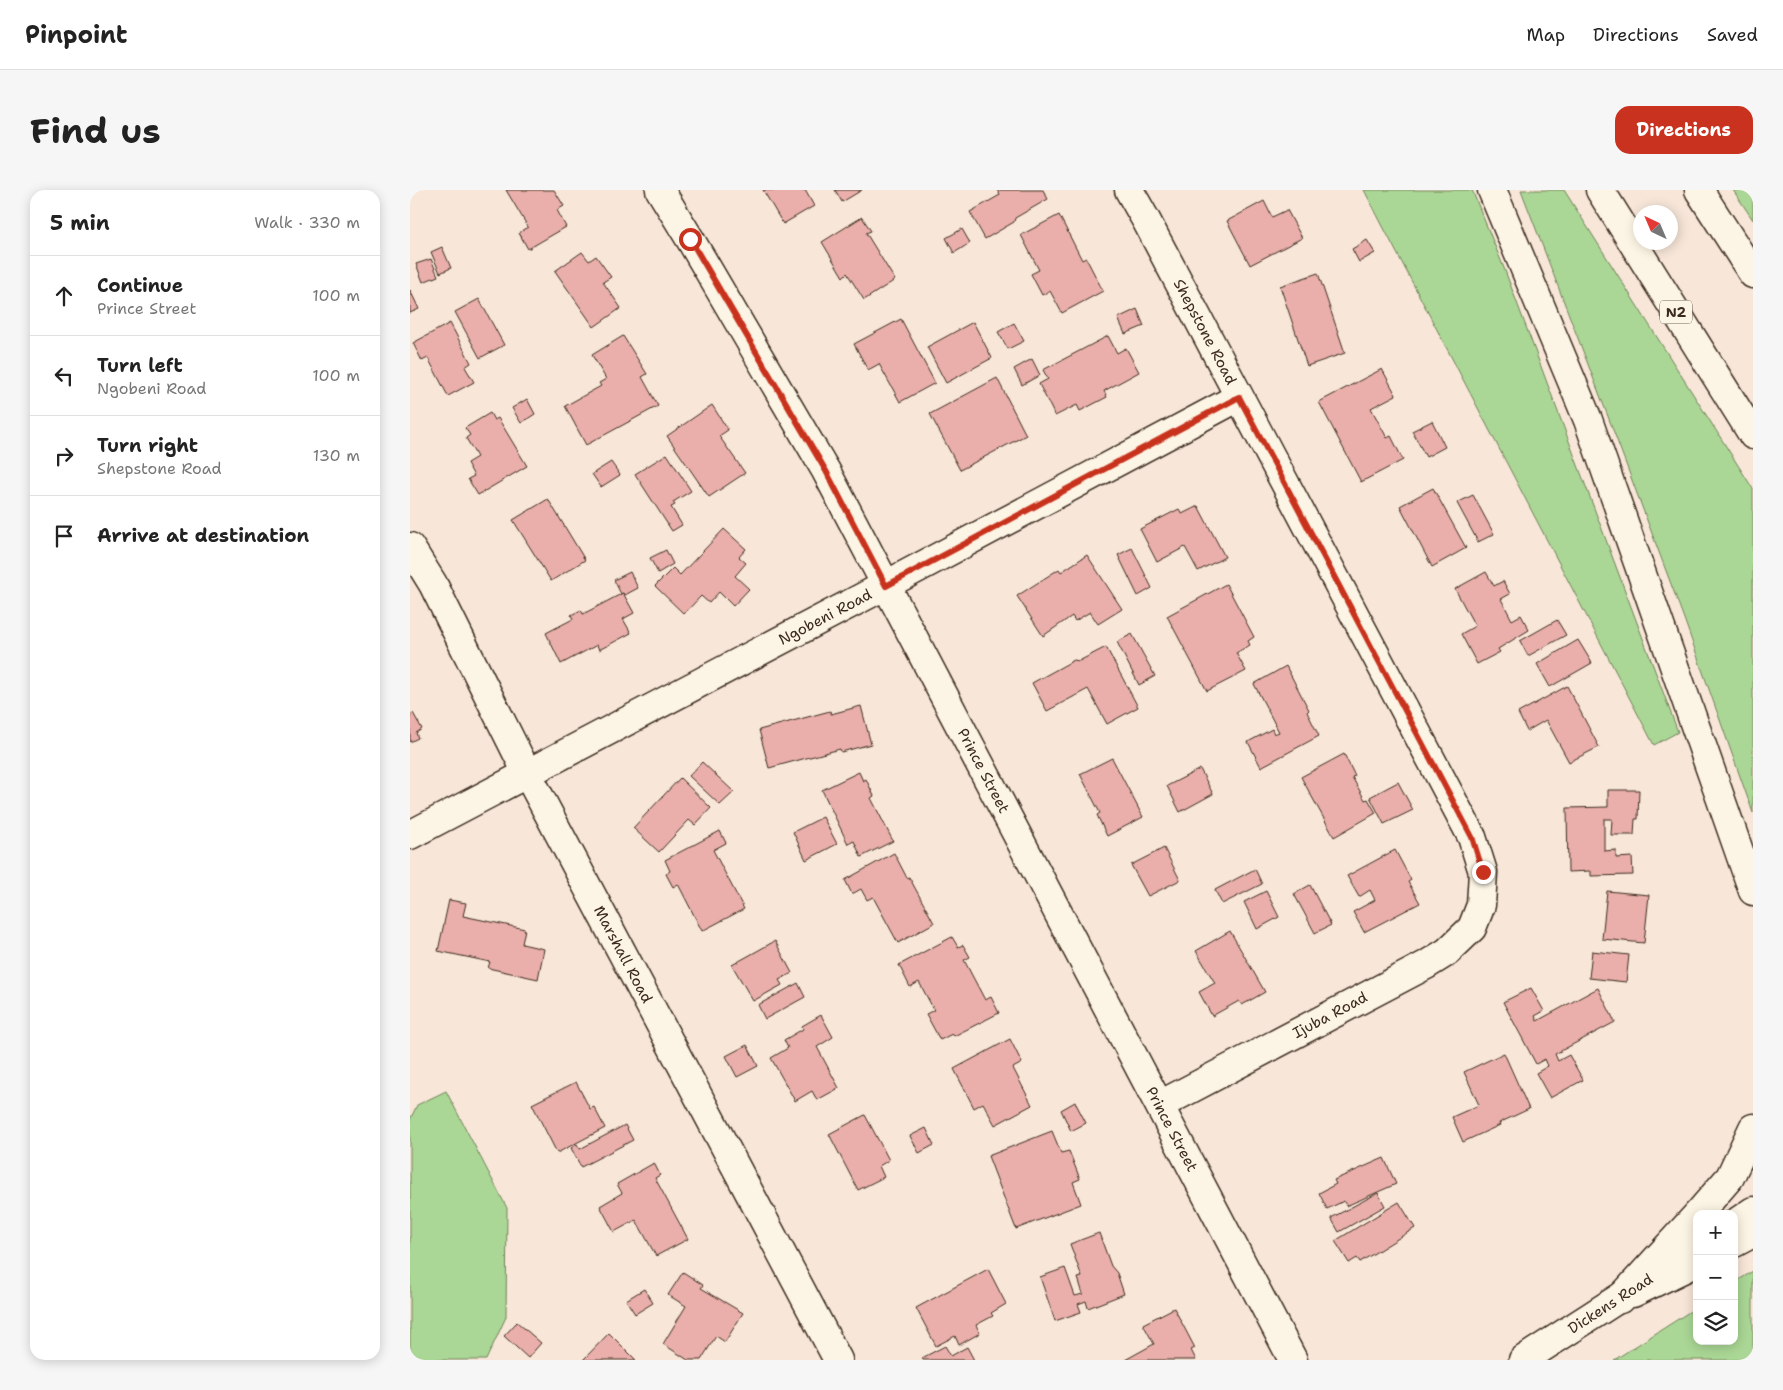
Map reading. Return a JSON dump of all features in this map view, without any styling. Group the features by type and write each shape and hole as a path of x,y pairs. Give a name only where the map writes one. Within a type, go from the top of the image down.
{"main road":[{"name":"Prince Street","path":"660,190 826,471 1293,1360"},
{"name":"Shepstone Road","path":"1129,190 1151,228 1472,837 1483,872 1481,905"},
{"path":"1492,190 1588,420 1753,891"},
{"name":"N2","path":"1600,190 1753,435"},
{"path":"1699,190 1753,274"},
{"name":"Ngobeni Road","path":"410,835 886,586 1239,397"},
{"name":"Marshall Road","path":"410,547 433,584 527,773 838,1360"},
{"name":"Ijuba Road","path":"1160,1105 1426,965 1447,952 1472,928 1481,905"},
{"path":"1701,1210 1730,1177 1753,1128"},
{"path":"1738,1221 1753,1211"},
{"path":"1620,1299 1693,1218"},
{"path":"1738,1241 1753,1233"},
{"name":"Dickens Road","path":"1523,1360 1693,1251"},
{"path":"1620,1299 1693,1264"}],"green space":[{"path":"1364,190 1472,190 1504,268 1678,732 1654,745"},
{"path":"1521,190 1564,190 1753,489 1753,813 1683,616"},
{"path":"1733,190 1753,190 1753,220"},
{"path":"446,1091 507,1208 506,1317 486,1360 410,1360 410,1120 417,1105"},
{"path":"1753,1271 1753,1355 1739,1360 1614,1360 1693,1310 1693,1345 1738,1345 1738,1280"}],"building":[{"path":"506,190 554,190 564,206 557,210 566,227 528,249 519,233 528,227"},
{"path":"763,190 805,190 814,206 783,224"},
{"path":"835,190 862,190 842,202"},
{"path":"997,190 1043,190 1048,199 1015,218 1014,222 985,239 970,212 1000,195"},
{"path":"1264,201 1272,217 1287,210 1302,238 1250,265 1227,221"},
{"path":"1059,215 1082,260 1086,258 1103,291 1062,313 1050,291 1042,295 1031,274 1039,270 1021,235"},
{"path":"862,217 871,231 866,233 895,280 864,300 847,273 843,277 822,242"},
{"path":"962,229 970,243 954,253 946,238"},
{"path":"1367,240 1375,253 1359,262 1352,249"},
{"path":"442,247 451,268 440,273 431,252"},
{"path":"582,252 589,261 596,256 611,277 603,282 621,308 594,327 555,271"},
{"path":"431,259 438,276 423,282 416,264"},
{"path":"1318,273 1345,353 1307,366 1280,286"},
{"path":"410,290 419,309 410,313"},
{"path":"479,299 504,345 480,358 455,312"},
{"path":"1137,309 1144,326 1125,334 1118,318"},
{"path":"901,319 935,383 900,402 879,364 868,370 854,344"},
{"path":"973,322 992,358 946,383 927,347"},
{"path":"450,323 471,363 465,367 474,382 448,396 428,358 422,361 413,343"},
{"path":"1014,323 1024,341 1008,349 998,332"},
{"path":"623,336 647,374 642,377 658,406 586,445 565,406 601,386 599,383 606,379 592,355"},
{"path":"1108,336 1117,353 1126,348 1139,372 1104,391 1107,397 1080,411 1077,405 1055,416 1039,384 1048,379 1043,370"},
{"path":"1032,359 1040,375 1022,385 1014,369"},
{"path":"1382,369 1396,395 1371,408 1387,438 1391,436 1403,460 1361,482 1319,402"},
{"path":"997,378 1026,435 960,470 930,414"},
{"path":"527,399 535,414 521,423 512,408"},
{"path":"712,405 728,430 719,436 745,473 709,497 667,436"},
{"path":"490,413 494,420 498,418 527,466 478,495 468,479 474,476 467,463 477,457 466,438 470,435 465,428"},
{"path":"1432,421 1445,447 1426,457 1412,431"},
{"path":"667,454 691,491 673,502 675,505 671,507 682,525 672,531 635,474"},
{"path":"611,462 620,475 601,487 592,474"},
{"path":"1433,488 1466,548 1432,567 1400,506"},
{"path":"1473,495 1494,534 1478,542 1457,503"},
{"path":"548,499 585,560 551,581 513,520"},
{"path":"1198,506 1225,557 1198,571 1185,547 1157,562 1140,529 1179,509 1182,514"},
{"path":"724,529 746,549 739,557 746,563 735,576 749,589 733,606 719,592 709,603 701,596 684,614 655,586 673,568 680,575"},
{"path":"1132,548 1152,588 1138,596 1118,555"},
{"path":"666,550 673,564 658,573 650,558"},
{"path":"1087,555 1122,609 1098,624 1090,612 1075,621 1072,616 1043,636 1017,596 1059,569 1061,572"},
{"path":"630,572 638,588 625,595 621,594 614,580"},
{"path":"1486,572 1494,586 1503,581 1510,594 1501,599 1512,620 1521,615 1529,630 1498,649 1500,652 1477,664 1461,634 1475,626 1455,589"},
{"path":"1226,584 1254,637 1248,641 1250,645 1236,653 1246,671 1207,691 1167,616"},
{"path":"623,593 634,613 623,619 631,633 599,650 597,645 561,664 546,633 573,619 571,615 581,610 583,614"},
{"path":"1557,620 1566,635 1528,656 1520,641"},
{"path":"1132,634 1155,676 1139,685 1117,642"},
{"path":"1578,640 1592,663 1550,687 1537,664"},
{"path":"1106,647 1138,707 1107,724 1088,689 1047,711 1032,683 1074,660 1079,661"},
{"path":"1286,666 1309,710 1307,712 1319,736 1261,767 1248,742 1272,729 1274,734 1279,732 1254,684"},
{"path":"1567,686 1599,747 1569,762 1546,720 1527,731 1518,713"},
{"path":"861,706 871,744 841,752 840,749 769,768 759,730 830,711 831,714"},
{"path":"413,713 422,729 416,733 418,738 410,742 410,715"},
{"path":"1344,754 1355,776 1352,777 1365,800 1368,799 1376,813 1334,837 1301,777"},
{"path":"1112,758 1143,817 1107,836 1097,815 1100,813 1080,774"},
{"path":"702,762 734,792 720,805 689,776"},
{"path":"1200,769 1213,794 1180,812 1167,786"},
{"path":"859,772 863,781 866,779 874,796 871,798 893,841 861,857 854,841 848,844 822,790"},
{"path":"680,778 711,808 695,825 689,820 659,852 633,828"},
{"path":"1398,782 1413,810 1384,824 1370,797"},
{"path":"1608,790 1639,790 1638,819 1635,819 1634,835 1611,835 1612,819 1604,819 1604,851 1616,850 1616,858 1632,857 1633,875 1591,876 1591,871 1568,872 1567,808 1608,807"},
{"path":"823,817 837,844 806,860 793,832"},
{"path":"720,831 726,843 713,850 744,909 702,931 678,884 673,887 666,874 670,871 665,860"},
{"path":"1164,848 1180,880 1148,896 1131,865"},
{"path":"1395,850 1411,880 1408,882 1420,903 1364,932 1353,912 1375,900 1370,890 1359,897 1347,876"},
{"path":"894,853 934,923 898,943 873,897 867,900 861,889 852,894 845,880"},
{"path":"1255,869 1262,884 1222,904 1215,890"},
{"path":"1310,885 1331,925 1315,933 1294,894"},
{"path":"1266,891 1279,917 1257,929 1244,902"},
{"path":"1607,891 1649,895 1644,943 1602,939"},
{"path":"449,900 466,903 463,916 525,929 522,944 544,949 538,979 488,968 490,962 438,951"},
{"path":"1230,931 1265,992 1242,1005 1239,1001 1212,1016 1199,992 1215,983 1196,951"},
{"path":"952,937 958,947 963,945 970,957 964,960 985,1000 991,997 999,1013 954,1036 952,1034 940,1040 926,1014 934,1010 919,982 910,987 899,965"},
{"path":"775,941 792,973 779,980 782,985 753,1001 732,965"},
{"path":"1592,951 1629,955 1626,982 1589,978"},
{"path":"798,983 805,997 765,1019 758,1005"},
{"path":"1531,988 1544,1011 1535,1016 1537,1021 1598,988 1615,1022 1555,1054 1558,1061 1569,1055 1583,1080 1550,1098 1536,1073 1548,1066 1545,1059 1536,1064 1503,1002"},
{"path":"821,1015 833,1037 817,1047 839,1088 817,1100 812,1091 795,1101 771,1058 788,1048 784,1040 803,1029 802,1026"},
{"path":"1010,1039 1022,1063 1013,1068 1032,1105 995,1125 983,1103 974,1108 954,1069"},
{"path":"747,1045 758,1066 737,1077 726,1056"},
{"path":"1504,1053 1529,1109 1463,1142 1452,1117 1479,1105 1464,1072"},
{"path":"576,1082 590,1109 594,1107 605,1128 557,1153 532,1104"},
{"path":"1075,1102 1086,1123 1071,1131 1061,1110"},
{"path":"865,1115 889,1160 879,1166 884,1177 858,1190 829,1134"},
{"path":"625,1125 633,1140 581,1167 571,1148 577,1144 580,1149"},
{"path":"926,1128 934,1145 919,1153 910,1136"},
{"path":"1052,1131 1061,1153 1069,1151 1080,1179 1073,1182 1081,1204 1016,1229 988,1156"},
{"path":"1384,1158 1396,1184 1346,1206 1344,1201 1327,1209 1319,1193 1336,1184 1334,1180"},
{"path":"654,1163 660,1175 655,1178 688,1239 656,1256 636,1220 614,1232 600,1206 622,1193 617,1184"},
{"path":"1378,1193 1385,1206 1339,1232 1331,1218"},
{"path":"1399,1202 1415,1228 1360,1262 1357,1258 1349,1263 1335,1241"},
{"path":"1099,1233 1124,1294 1088,1308 1086,1301 1078,1304 1081,1312 1055,1321 1040,1277 1065,1268 1075,1296 1083,1294 1078,1278 1082,1277 1070,1244"},
{"path":"988,1269 1006,1304 991,1313 993,1316 976,1325 980,1333 959,1345 955,1336 936,1346 916,1308"},
{"path":"683,1272 703,1285 701,1288 743,1313 725,1342 716,1336 701,1360 688,1360 663,1344 686,1306 668,1295"},
{"path":"644,1289 653,1303 635,1314 626,1300"},
{"path":"1174,1308 1195,1348 1191,1350 1196,1360 1125,1360 1154,1344 1143,1324"},
{"path":"517,1322 541,1343 528,1358 504,1336"},
{"path":"609,1333 636,1360 583,1360"},
{"path":"945,1346 951,1356 967,1347 974,1360 923,1360 922,1358"}],"route":[{"path":"690,239 826,471 886,586 1239,397 1472,837 1483,872"}]}
